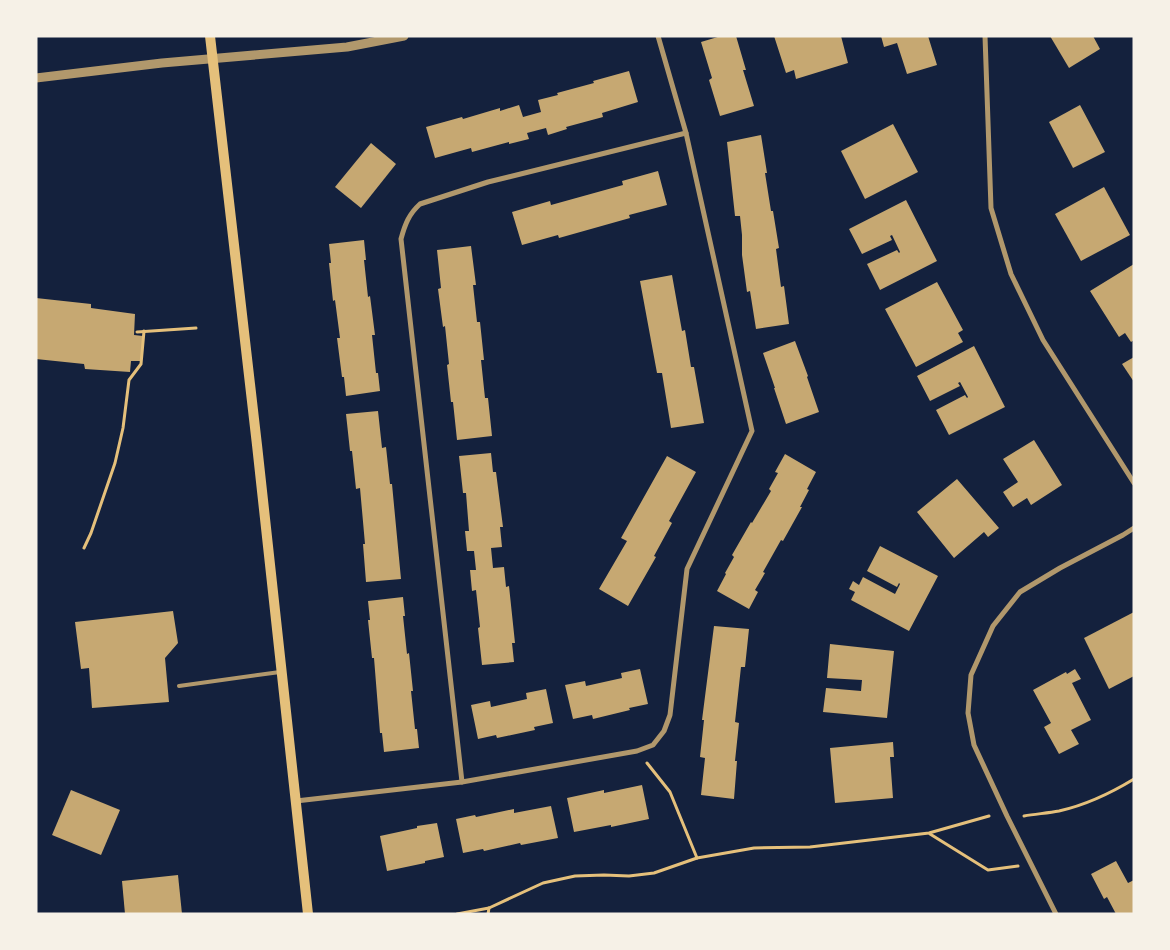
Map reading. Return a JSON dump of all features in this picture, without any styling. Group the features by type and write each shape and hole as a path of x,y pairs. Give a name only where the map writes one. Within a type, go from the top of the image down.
{"main road":[{"path":"210,36 308,914"}],"street":[{"path":"36,78 212,58 347,47 404,36"},
{"path":"296,801 462,782 637,751 653,745 664,731 670,714 687,569 752,431 686,133 658,36"},
{"path":"985,36 991,208 1011,274 1043,340 1134,483"},
{"path":"462,782 401,239 405,223 420,204 488,182 686,133"},
{"path":"1056,914 974,745 968,713 971,676 993,626 1020,592 1134,528"}],"lane":[{"path":"179,686 282,672"}],"path":[{"path":"137,332 196,328"},
{"path":"84,548 91,533 114,464 123,428 129,380 141,364 144,331"},
{"path":"637,751 670,792 697,858"},
{"path":"1024,816 1059,811 1089,802 1134,779"},
{"path":"457,914 489,908 543,883 574,876 629,876 654,873 697,858 754,848 810,847 929,833 989,816"},
{"path":"929,833 988,870 1031,864"},
{"path":"488,914 489,908"}],"building":[{"path":"721,36 736,36 746,70 743,70 754,106 720,116 709,80 712,78 701,42"},
{"path":"774,36 841,36 848,63 796,79 794,70 786,73"},
{"path":"881,36 928,36 937,65 907,74 897,43 884,47"},
{"path":"1050,36 1093,36 1100,49 1069,68"},
{"path":"629,71 638,102 602,113 603,117 566,127 567,129 548,135 546,128 527,133 529,139 509,144 509,142 472,152 471,148 435,158 426,127 519,105 523,117 541,112 538,100"},
{"path":"1080,105 1105,152 1073,168 1049,122"},
{"path":"893,124 918,172 865,199 841,151"},
{"path":"761,135 771,211 773,211 779,248 776,249 781,287 784,286 789,324 756,329 750,291 747,292 742,255 740,216 735,216 727,142"},
{"path":"371,143 396,164 361,208 335,187"},
{"path":"658,171 667,205 629,215 630,218 559,238 558,235 522,245 512,212 550,201 551,205 623,185 622,181"},
{"path":"1104,187 1130,235 1081,261 1055,214"},
{"path":"906,200 937,261 880,290 867,264 897,250 900,252 892,235 890,236 892,240 862,254 849,229"},
{"path":"364,240 366,260 364,260 375,335 372,335 380,391 346,396 337,338 340,338 335,300 333,301 329,244"},
{"path":"471,246 476,285 473,285 477,322 480,322 484,360 481,360 485,398 488,398 492,436 457,440 447,365 449,364 445,326 443,327 438,289 441,288 437,250"},
{"path":"1134,264 1134,340 1131,342 1125,333 1119,337 1090,291"},
{"path":"672,275 682,331 685,330 691,367 694,367 704,423 671,428 662,373 657,373 640,281"},
{"path":"937,282 963,330 958,333 963,342 916,367 885,309"},
{"path":"36,298 91,304 91,308 135,314 134,335 143,336 141,361 131,361 130,372 85,369 84,364 36,359"},
{"path":"795,341 819,412 786,424 763,353"},
{"path":"974,346 1005,407 949,435 936,410 965,395 968,397 960,382 958,383 960,386 930,401 917,376"},
{"path":"1134,357 1134,382 1122,364"},
{"path":"378,411 382,448 386,447 390,484 392,484 401,579 366,582 360,488 356,489 346,414"},
{"path":"1034,440 1062,485 1031,505 1027,498 1013,507 1003,492 1018,482 1003,459"},
{"path":"491,453 493,472 496,472 503,527 500,527 502,547 491,548 493,568 504,567 506,587 509,586 515,643 512,643 514,662 482,665 476,590 472,591 470,570 476,570 474,551 467,551 465,531 469,531 466,493 463,493 459,456"},
{"path":"785,454 816,472 807,489 809,490 800,507 802,507 763,572 765,573 755,590 758,592 749,609 717,591 734,557 732,555 771,491 769,489 778,473 775,472"},
{"path":"667,456 696,472 669,521 672,523 654,556 656,557 628,606 599,589 627,541 621,538"},
{"path":"957,479 999,528 988,537 984,532 954,558 917,512"},
{"path":"880,546 938,576 909,631 851,600 855,592 849,589 853,581 859,585 863,577 895,594 899,583 897,587 867,571"},
{"path":"403,597 407,654 409,653 415,729 417,729 419,748 384,752 382,733 380,733 374,658 372,658 368,601"},
{"path":"173,611 178,643 165,658 169,702 92,708 89,668 81,669 75,622"},
{"path":"1134,612 1134,676 1109,689 1084,638"},
{"path":"714,626 749,629 745,667 741,667 735,722 739,723 734,799 701,795 705,758 700,757 704,720 702,720"},
{"path":"830,644 894,651 887,718 823,712 826,688 861,691 862,680 827,678"},
{"path":"640,669 648,704 593,719 592,715 573,719 565,685 585,681 586,686 622,678 621,673"},
{"path":"1075,669 1081,679 1072,683 1091,720 1071,730 1079,744 1059,754 1044,727 1051,723 1033,690"},
{"path":"546,689 553,723 534,727 535,730 497,738 496,735 478,739 471,705 490,701 491,707 527,699 526,693"},
{"path":"893,742 894,757 890,757 893,798 835,803 830,748"},
{"path":"642,785 649,819 574,832 567,798 604,790 604,793"},
{"path":"71,790 120,810 101,855 52,835"},
{"path":"551,806 558,838 463,853 456,819 514,809 514,813"},
{"path":"437,823 444,857 387,871 380,836 417,828 417,826"},
{"path":"1116,861 1128,883 1134,880 1134,914 1116,914 1107,897 1104,899 1091,874"},
{"path":"178,875 182,914 125,914 122,881"}]}
